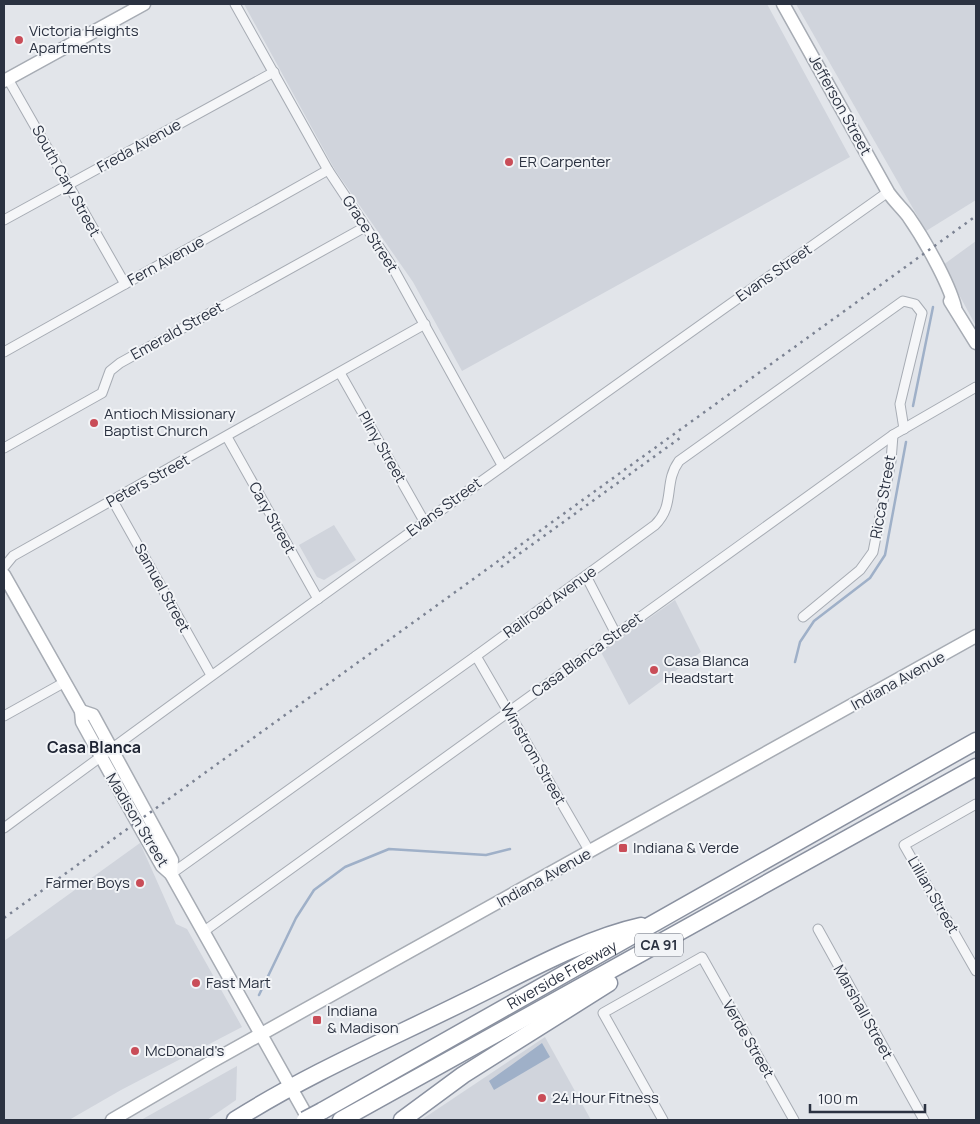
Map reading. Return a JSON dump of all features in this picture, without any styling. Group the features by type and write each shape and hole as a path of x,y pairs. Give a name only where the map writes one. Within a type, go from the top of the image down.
{"highway":[{"name":"Riverside Freeway","path":"305,1120 657,923 976,741"},
{"name":"Riverside Freeway","path":"341,1120 976,767"},
{"path":"236,1120 290,1087 512,979 615,932 657,923"},
{"path":"402,1120 463,1076 633,968 646,952"}],"main road":[{"path":"6,80 144,4"},
{"name":"Jefferson Street","path":"783,4 888,192 897,206 907,215 952,294 955,306 976,343"},
{"name":"Madison Street","path":"4,576 81,711 82,722 105,753 162,866 170,874 290,1087 315,1116"},
{"name":"Indiana Avenue","path":"112,1120 260,1035 976,636"}],"street":[{"name":"Grace Street","path":"235,4 328,170 393,268 502,465"},
{"name":"Freda Avenue","path":"4,220 274,72"},
{"name":"South Cary Street","path":"6,80 125,284"},
{"name":"Fern Avenue","path":"4,352 328,170"},
{"name":"Evans Street","path":"4,828 424,521 575,416 888,192"},
{"name":"Emerald Street","path":"4,448 102,393 110,371 120,363 365,227"},
{"name":"Railroad Avenue","path":"170,874 476,656 586,576 664,516 670,497 670,478 679,461 903,302 919,308 922,313 900,404 904,429"},
{"name":"Peters Street","path":"4,567 13,556 425,324"},
{"name":"Pliny Street","path":"340,373 424,521"},
{"name":"Casa Blanca Street","path":"203,932 893,436 976,387"},
{"name":"Ricca Street","path":"803,617 860,570 873,552 891,461 893,436"},
{"name":"Cary Street","path":"227,437 318,599"},
{"name":"Samuel Street","path":"113,501 211,675"},
{"path":"586,576 616,634"},
{"name":"Winstrom Street","path":"476,656 590,852"},
{"path":"4,716 65,682"},
{"name":"Lillian Street","path":"976,804 904,844 976,971"},
{"name":"Marshall Street","path":"818,929 924,1120"},
{"name":"Verde Street","path":"662,1120 603,1013 702,957 794,1120"}],"shaded area":[{"path":"244,4 767,4 850,157 462,371 413,282 335,170"},
{"path":"796,4 976,4 976,200 926,231"},
{"path":"976,241 976,326 943,265"},
{"path":"334,525 356,560 324,580 317,577 299,545"},
{"path":"675,600 701,652 629,705 601,652"},
{"path":"140,843 176,924 187,929 242,1027 121,1090 69,1120 4,1120 4,941"},
{"path":"545,1037 591,1120 421,1120"},
{"path":"237,1066 236,1100 207,1120 141,1120"}],"water":[{"path":"542,1043 550,1057 494,1090 489,1081"}],"waterway":[{"path":"913,406 933,307"},
{"path":"795,662 800,642 814,621 870,578 885,555 906,442"},
{"path":"259,995 296,918 314,890 345,867 389,849 486,855 510,849"}],"railway":[{"path":"4,918 976,216"},
{"path":"501,567 680,438"}],"place":[{"name":"Victoria Heights Apartments","path":"19,40"},
{"name":"ER Carpenter","path":"509,162"},
{"name":"Antioch Missionary Baptist Church","path":"94,423"},
{"name":"Casa Blanca Headstart","path":"654,670"},
{"name":"Indiana & Verde","path":"623,848"},
{"name":"Farmer Boys","path":"140,883"},
{"name":"Fast Mart","path":"196,983"},
{"name":"Indiana & Madison","path":"317,1020"},
{"name":"McDonald's","path":"135,1051"},
{"name":"24 Hour Fitness","path":"542,1098"}],"district":[{"name":"Casa Blanca","path":"94,747"}]}
